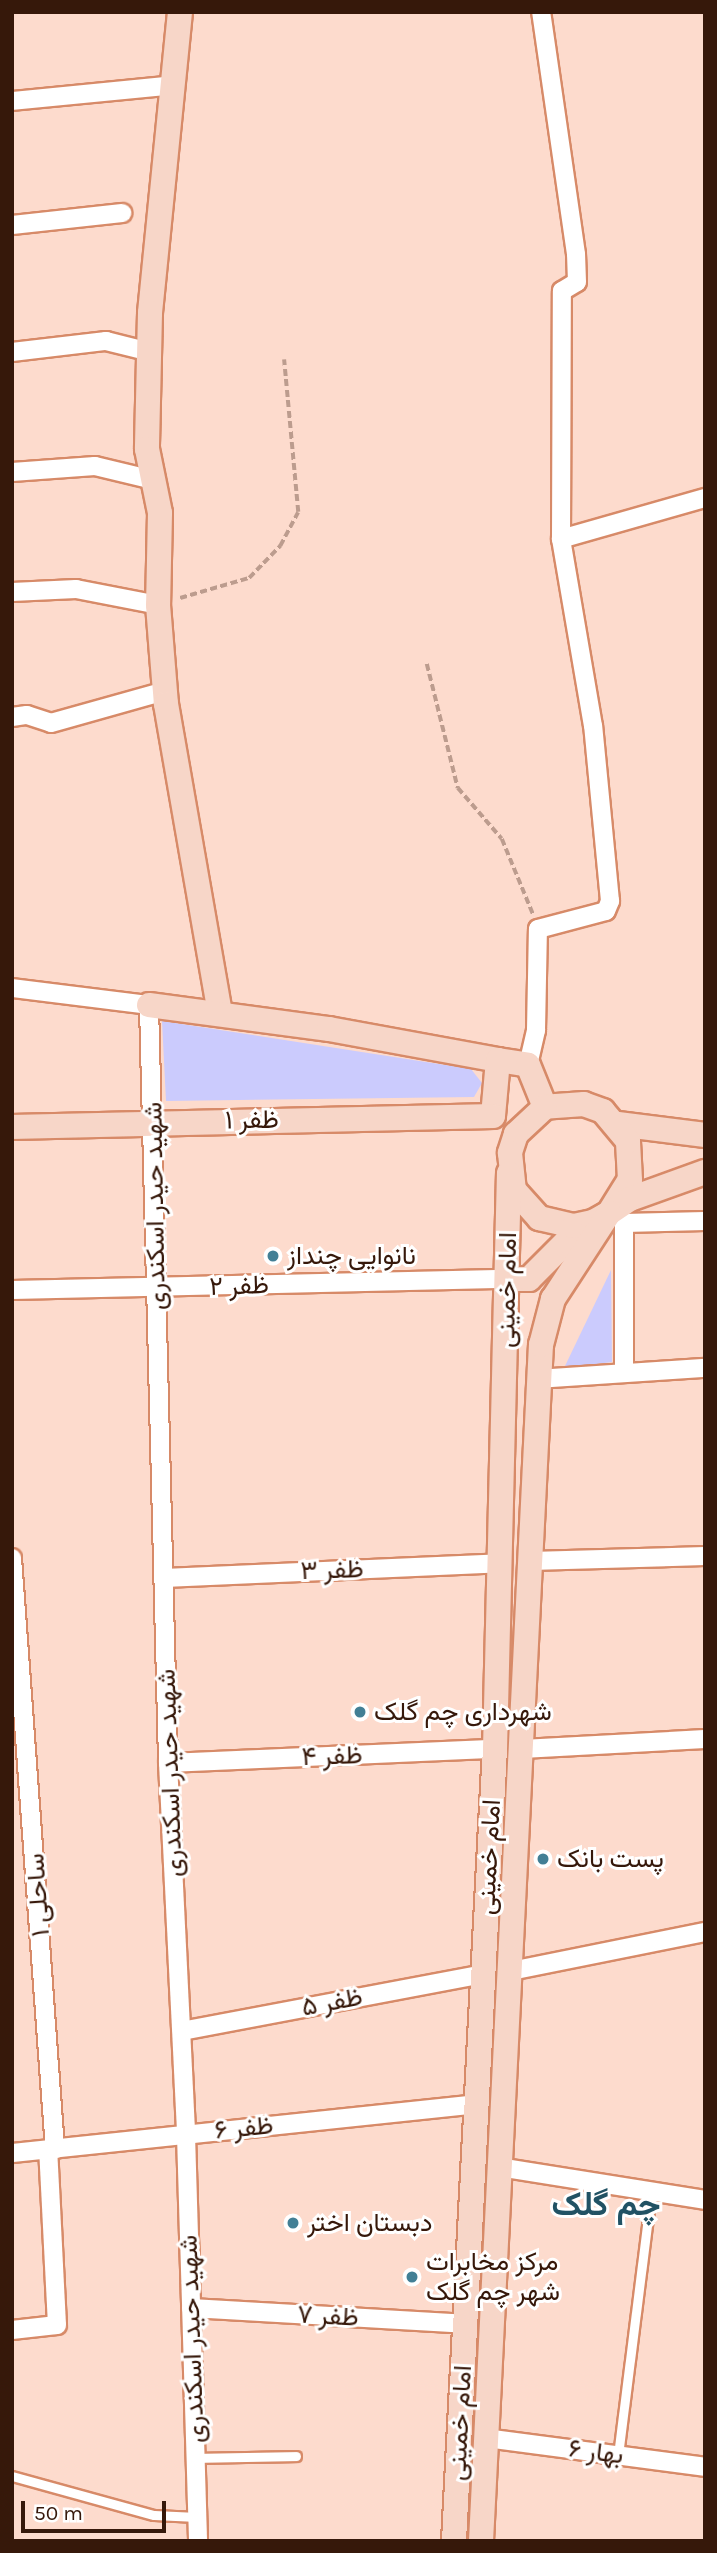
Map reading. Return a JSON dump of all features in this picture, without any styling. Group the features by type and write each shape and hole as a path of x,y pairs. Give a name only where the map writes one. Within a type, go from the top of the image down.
{"street":[{"path":"180,12 150,352 147,449 160,513 158,605 164,691 220,1013"},
{"path":"541,12 576,254 577,282 562,290 562,539 593,726 610,901 606,911 538,929 536,1030 528,1065 545,1107"},
{"path":"12,101 174,85"},
{"path":"12,225 122,212"},
{"path":"12,352 106,341 150,352"},
{"path":"12,472 95,466 153,480"},
{"path":"562,539 705,498"},
{"path":"12,592 76,589 158,605"},
{"path":"12,717 27,715 51,723 164,691"},
{"path":"12,988 220,1013 528,1065"},
{"name":"شهید حیدر اسکندری","path":"149,1005 168,1763 182,2031 198,2541"},
{"path":"498,1060 493,1116 516,1134"},
{"path":"705,1164 697,1152 705,1138 673,1135 618,1124 584,1104 545,1107 516,1134 509,1173 514,1190 539,1218 574,1226 608,1213 670,1182 705,1172"},
{"name":"ظفر ۱","path":"12,1127 493,1116"},
{"path":"509,1279 529,1279 567,1241 608,1213 631,1180 628,1141 618,1124"},
{"name":"امام خمینی","path":"454,2541 495,1749 509,1279 509,1173"},
{"name":"امام خمینی","path":"481,2541 522,1749 538,1379 553,1299 608,1213"},
{"path":"624,1373 624,1223 705,1221"},
{"name":"ظفر ۲","path":"12,1290 509,1279"},
{"path":"538,1379 705,1368"},
{"path":"530,1561 705,1556"},
{"name":"ساحلی ۱","path":"12,1558 52,2149 57,2325 12,2330"},
{"name":"ظفر ۳","path":"164,1578 501,1563"},
{"path":"495,1749 705,1739"},
{"name":"ظفر ۴","path":"168,1763 495,1749"},
{"path":"510,1970 705,1932"},
{"name":"ظفر ۵","path":"182,2031 483,1974"},
{"name":"ظفر ۶","path":"12,2154 476,2104"},
{"path":"499,2167 705,2200"},
{"path":"472,2207 497,2208"},
{"name":"ظفر ۷","path":"191,2308 465,2324"},
{"name":"بهار ۶","path":"486,2438 705,2467"}],"lane":[{"path":"618,2455 651,2192"},
{"path":"196,2458 296,2456"},
{"path":"12,2476 154,2515 197,2517"}],"path":[{"path":"158,605 249,578 280,546 298,513 284,360"},
{"path":"428,664 458,788 502,839 538,929"}],"shaded area":[{"path":"162,1021 471,1069 482,1083 474,1097 166,1101"},
{"path":"611,1270 612,1362 567,1368 565,1366"}],"place":[{"name":"نانوایی چنداز","path":"273,1256"},
{"name":"شهرداری چم گلک","path":"360,1712"},
{"name":"پست بانک","path":"543,1859"},
{"name":"دبستان اختر","path":"293,2223"},
{"name":"مرکز مخابرات شهر چم گلک","path":"412,2277"}],"district":[{"name":"چم گلک","path":"606,2205"}]}
